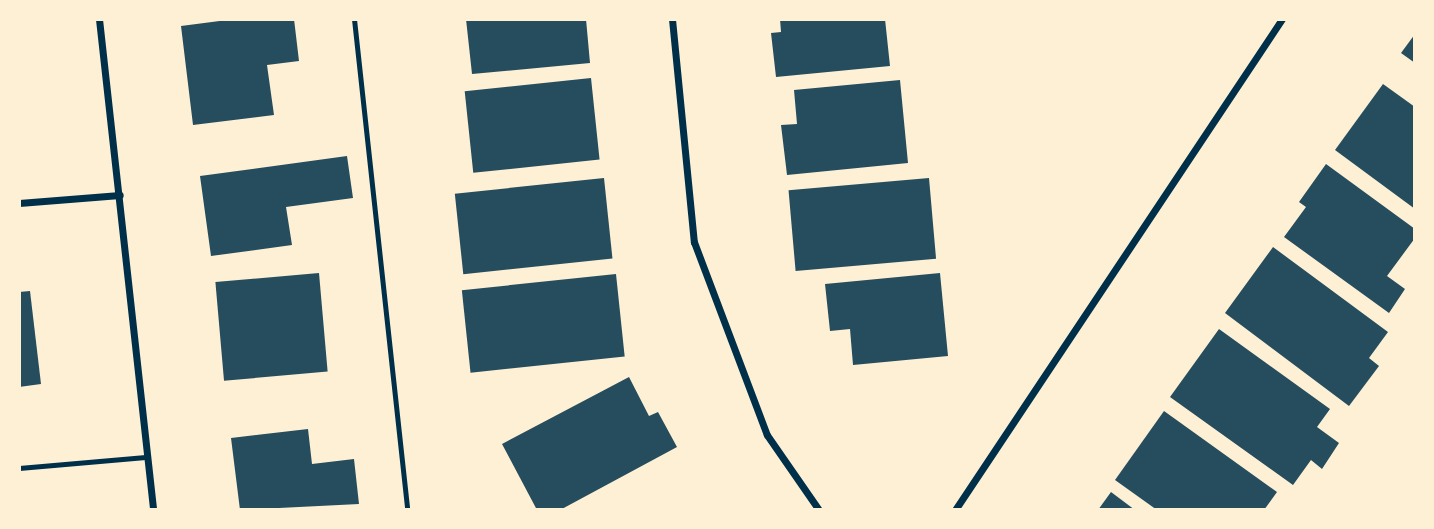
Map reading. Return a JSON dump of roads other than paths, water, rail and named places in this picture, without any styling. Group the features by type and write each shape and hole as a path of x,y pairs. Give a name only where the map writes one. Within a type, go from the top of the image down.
{"street":[{"path":"99,19 153,510"},
{"path":"672,19 694,242 767,435 819,510"},
{"path":"955,510 1282,19"},
{"path":"19,203 120,195"}],"lane":[{"path":"354,19 407,510"},
{"path":"19,468 146,457"}]}
